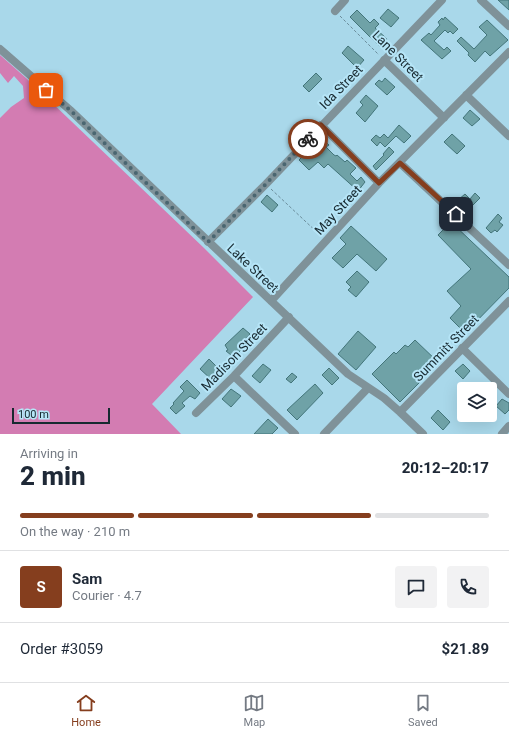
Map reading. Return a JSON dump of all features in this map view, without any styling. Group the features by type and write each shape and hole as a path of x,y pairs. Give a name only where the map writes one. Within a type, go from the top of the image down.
{"street":[{"path":"335,11 345,0"},
{"name":"Ida Street","path":"208,242 266,184 442,0"},
{"path":"481,0 509,26"},
{"name":"Lake Street","path":"0,49 70,110 348,374 384,398 423,434"},
{"name":"May Street","path":"271,302 379,183 509,52"},
{"name":"Lane Street","path":"384,60 444,118"},
{"path":"466,95 509,136"},
{"path":"321,125 379,183"},
{"path":"400,163 509,265"},
{"name":"Summitt Street","path":"400,412 509,301"},
{"name":"Madison Street","path":"196,413 234,376 289,317"},
{"path":"462,348 509,394"},
{"path":"234,376 295,434"},
{"path":"324,434 368,388"},
{"path":"502,434 509,426"}],"path":[{"name":"Lane Street","path":"335,11 384,60"},
{"path":"266,184 326,241"}],"shaded area":[{"path":"0,55 204,248 253,297 152,404 181,434 0,434 0,118 11,107 24,98 23,86 14,76 8,83 0,73"}],"building":[{"path":"498,0 509,0 509,10"},
{"path":"388,9 399,18 391,27 380,18"},
{"path":"357,10 370,23 374,19 379,24 375,28 387,39 380,47 350,17"},
{"path":"445,17 458,29 453,34 450,31 448,33 445,30 434,41 444,50 447,47 451,51 442,59 421,40 429,33 431,35 440,25 438,22 442,18 443,20"},
{"path":"487,20 508,40 490,56 485,51 475,62 468,55 469,53 457,41 461,37 474,49 487,35 479,27"},
{"path":"348,46 364,60 357,68 342,53"},
{"path":"316,73 322,79 309,92 303,86"},
{"path":"385,78 395,87 387,95 375,84 379,80 382,82"},
{"path":"366,95 378,106 365,122 356,113 363,105 360,102"},
{"path":"470,110 480,119 472,126 463,118"},
{"path":"399,125 411,136 404,143 396,136 385,147 380,142 377,146 371,140 376,135 380,138 384,134 388,138"},
{"path":"452,134 465,146 457,154 444,142"},
{"path":"321,138 329,145 326,147 334,155 337,155 345,162 347,160 356,168 350,174 357,181 361,177 365,182 358,191 328,164 324,168 318,162 309,170 299,160"},
{"path":"389,147 394,152 376,170 373,166 384,155 383,154"},
{"path":"475,193 480,198 471,207 465,201 462,204 458,200 465,194 470,199"},
{"path":"267,195 278,205 272,212 261,202"},
{"path":"498,214 502,218 499,222 503,225 497,232 495,230 491,233 486,228"},
{"path":"451,222 509,277 509,288 465,333 450,318 461,306 447,291 471,269 438,235"},
{"path":"351,226 387,259 376,271 357,254 343,268 332,258 346,244 340,238"},
{"path":"357,271 369,282 356,297 348,290 351,287 346,282"},
{"path":"243,328 250,334 239,346 242,349 235,356 232,354 231,355 226,351 228,350 225,345"},
{"path":"358,331 376,347 356,370 338,354"},
{"path":"415,340 439,363 400,402 372,374 394,352 396,354 405,345 408,347"},
{"path":"209,359 220,370 212,380 200,369"},
{"path":"263,364 271,370 260,383 252,376"},
{"path":"463,364 470,371 463,379 455,371"},
{"path":"329,368 339,378 332,385 322,375"},
{"path":"292,373 297,377 291,383 286,379"},
{"path":"187,380 200,393 195,399 190,396 182,403 185,406 176,414 170,408 184,391 180,387"},
{"path":"315,384 323,393 297,420 287,410"},
{"path":"231,389 241,396 231,407 222,399"},
{"path":"502,399 509,403 509,410 505,414 497,407"},
{"path":"438,410 450,422 443,430 431,418"},
{"path":"268,419 278,428 272,434 254,434"}],"way so far":[{"path":"46,90 70,110 208,242 266,184 308,139"}],"route":[{"path":"308,139 321,125 379,183 400,163 456,214"}]}
